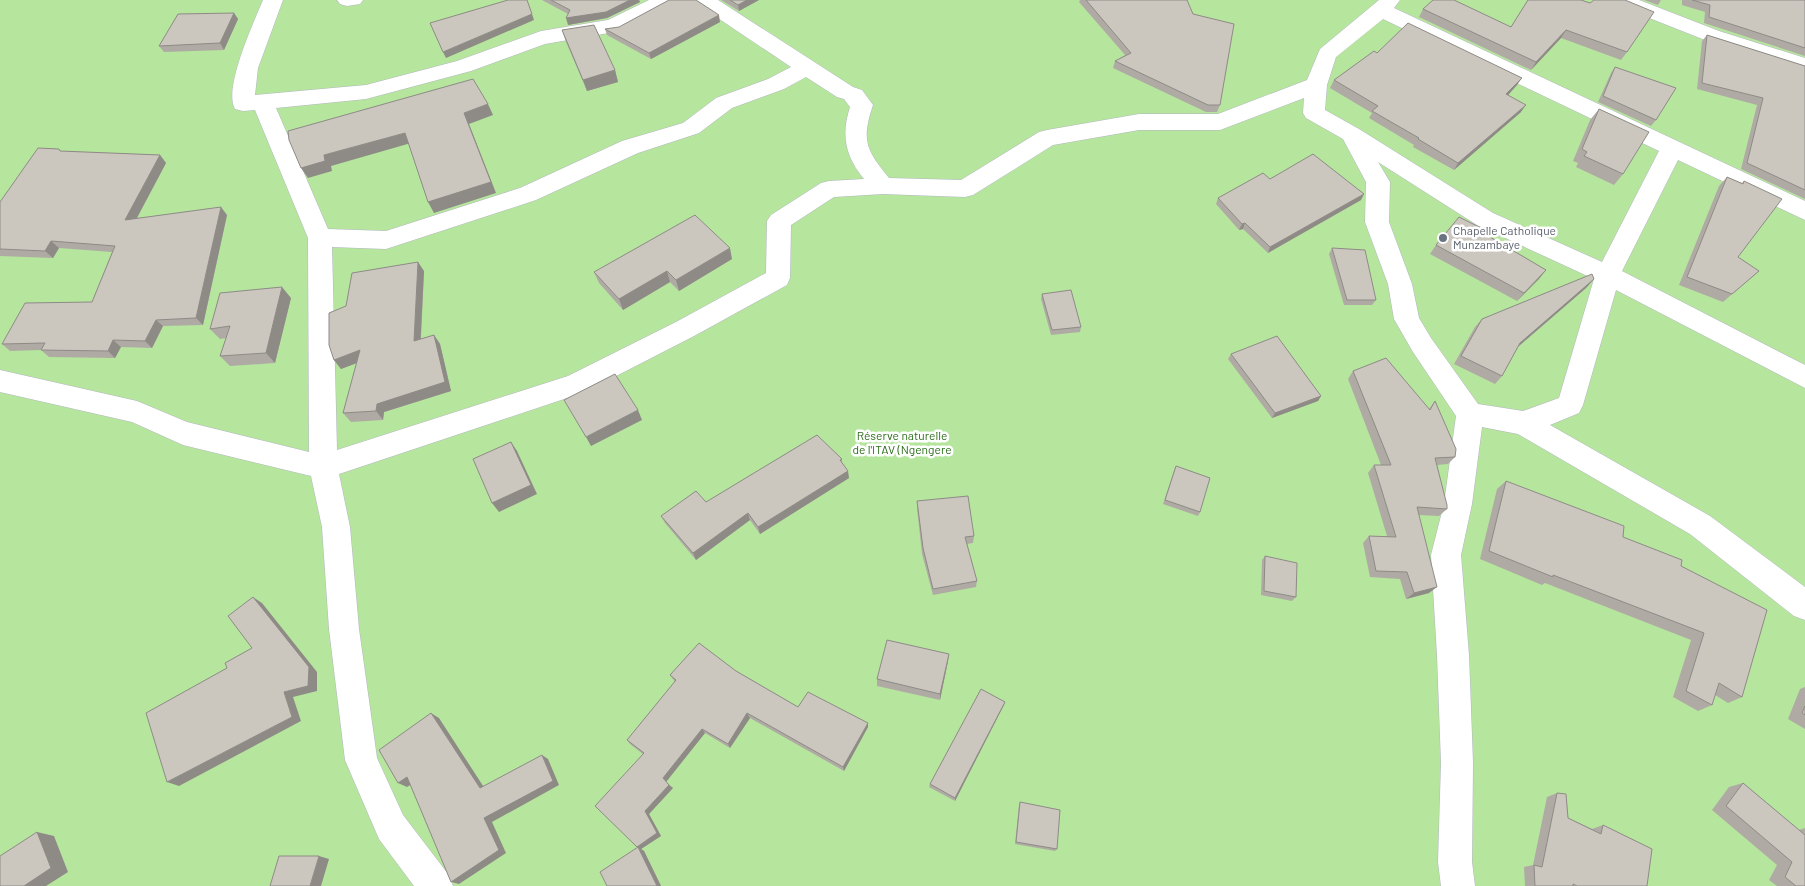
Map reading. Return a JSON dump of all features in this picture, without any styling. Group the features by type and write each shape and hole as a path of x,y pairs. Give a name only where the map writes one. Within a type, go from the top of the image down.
{"street":[{"path":"273,0 247,68 243,104 366,92 464,66 541,38 613,26 665,0"},
{"path":"347,0 353,0"},
{"path":"704,0 770,45 845,92 854,94 855,100 862,106 858,117 856,135 858,155 884,186"},
{"path":"1621,0 1764,54 1805,65"},
{"path":"1805,212 1672,149 1385,5 1327,54 1316,85 1314,113 1351,134 1485,219 1608,275 1805,376"},
{"path":"320,238 386,240 528,194 630,147 691,128 724,103 776,84 807,67"},
{"path":"0,382 137,412 183,432 323,467 584,380 685,329 778,278 779,221 829,190 884,186 965,190 1047,138 1139,122 1220,122 1316,85"},
{"path":"263,102 320,238 323,467 336,527 344,629 361,760 391,827 436,886"},
{"path":"1351,134 1378,182 1377,222 1400,284 1407,319 1422,345 1470,414 1458,504 1446,555 1453,655 1456,763 1455,862 1458,886"},
{"path":"1523,423 1570,405 1608,275 1672,149"},
{"path":"1470,414 1523,423 1700,525 1805,606"}],"green space":[{"name":"Réserve naturelle de l'ITAV (Ngengere","path":"0,0 1805,0 1805,886 0,886"}],"building":[{"path":"508,0 527,0 532,14 443,52 430,23"},
{"path":"551,0 630,0 606,12 566,18 570,10"},
{"path":"669,0 696,0 719,15 649,53 605,29 619,27"},
{"path":"730,0 747,0 738,5"},
{"path":"1086,0 1187,0 1193,14 1234,24 1220,105 1208,105 1115,61 1131,53"},
{"path":"1433,0 1454,0 1511,27 1528,0 1581,0 1590,3 1594,0 1625,0 1654,12 1627,52 1566,30 1536,62 1423,9"},
{"path":"1692,0 1805,0 1805,48 1709,17 1710,5"},
{"path":"234,13 220,43 159,46 178,14"},
{"path":"1408,23 1522,78 1506,94 1526,105 1458,163 1372,111 1378,106 1334,80 1374,51 1377,53"},
{"path":"594,25 615,70 583,80 562,30"},
{"path":"1707,35 1805,66 1805,190 1747,163 1763,98 1702,83"},
{"path":"1615,67 1676,88 1656,120 1603,96"},
{"path":"473,79 488,104 464,113 491,182 428,202 405,133 324,155 325,161 301,168 289,140 288,131"},
{"path":"1599,109 1649,132 1623,174 1584,156 1587,152 1582,149"},
{"path":"38,148 59,149 60,151 160,155 125,220 221,207 196,318 156,320 145,341 113,340 108,351 41,350 45,343 2,344 25,303 92,302 115,246 51,241 45,251 0,249 0,202"},
{"path":"1313,154 1364,194 1270,247 1245,223 1242,224 1218,198 1263,173 1270,179"},
{"path":"1727,177 1743,184 1744,181 1782,199 1738,257 1759,271 1732,294 1687,277"},
{"path":"695,215 730,248 676,280 667,271 619,299 594,272"},
{"path":"1459,217 1493,234 1490,237 1546,270 1524,293 1436,245"},
{"path":"1332,248 1365,250 1376,300 1347,300"},
{"path":"418,262 414,341 434,335 445,382 377,404 376,411 343,413 360,350 334,360 329,345 329,313 346,306 352,273"},
{"path":"1592,274 1594,279 1520,343 1502,376 1461,356 1482,319"},
{"path":"282,287 266,353 220,356 230,326 210,329 220,293"},
{"path":"1071,290 1081,327 1052,330 1042,294"},
{"path":"1277,336 1321,396 1275,413 1231,354"},
{"path":"1386,358 1430,410 1435,401 1456,449 1455,457 1435,458 1447,509 1417,507 1437,587 1414,593 1407,572 1376,571 1369,536 1396,537 1374,465 1391,465 1353,371"},
{"path":"615,374 638,410 586,437 564,400"},
{"path":"817,435 842,459 840,460 848,471 758,527 748,513 693,553 661,516 696,491 706,502"},
{"path":"511,442 531,485 492,503 473,459"},
{"path":"1176,466 1210,478 1200,512 1165,500"},
{"path":"1506,481 1624,526 1623,537 1682,560 1681,566 1767,610 1742,697 1719,683 1712,705 1686,691 1704,633 1489,551"},
{"path":"968,496 974,536 965,537 977,581 933,589 923,548 917,501"},
{"path":"1265,556 1297,563 1296,597 1264,591"},
{"path":"253,597 309,667 308,686 284,692 292,717 167,782 146,713 227,668 225,663 252,648 228,616"},
{"path":"887,640 949,654 940,694 877,679"},
{"path":"699,643 736,671 798,707 808,692 868,723 843,767 747,713 728,744 702,729 663,778 669,785 645,811 657,833 637,847 595,806 644,753 627,740 676,680 670,675"},
{"path":"981,689 1005,702 955,798 930,784"},
{"path":"431,713 480,788 542,755 553,781 484,818 499,850 451,882 407,777 398,783 379,750"},
{"path":"1743,783 1805,835 1805,886 1796,886 1785,877 1792,862 1726,806"},
{"path":"1557,793 1566,794 1568,818 1601,834 1603,825 1652,849 1647,886 1577,886 1573,884 1573,886 1535,886 1534,865 1542,867"},
{"path":"1020,802 1060,810 1057,849 1016,842"},
{"path":"37,832 51,868 24,886 0,886 0,856"},
{"path":"638,847 657,886 607,886 600,872"},
{"path":"279,856 319,856 310,886 270,886"}],"place":[{"name":"Chapelle Catholique Munzambaye","path":"1443,238"}]}
